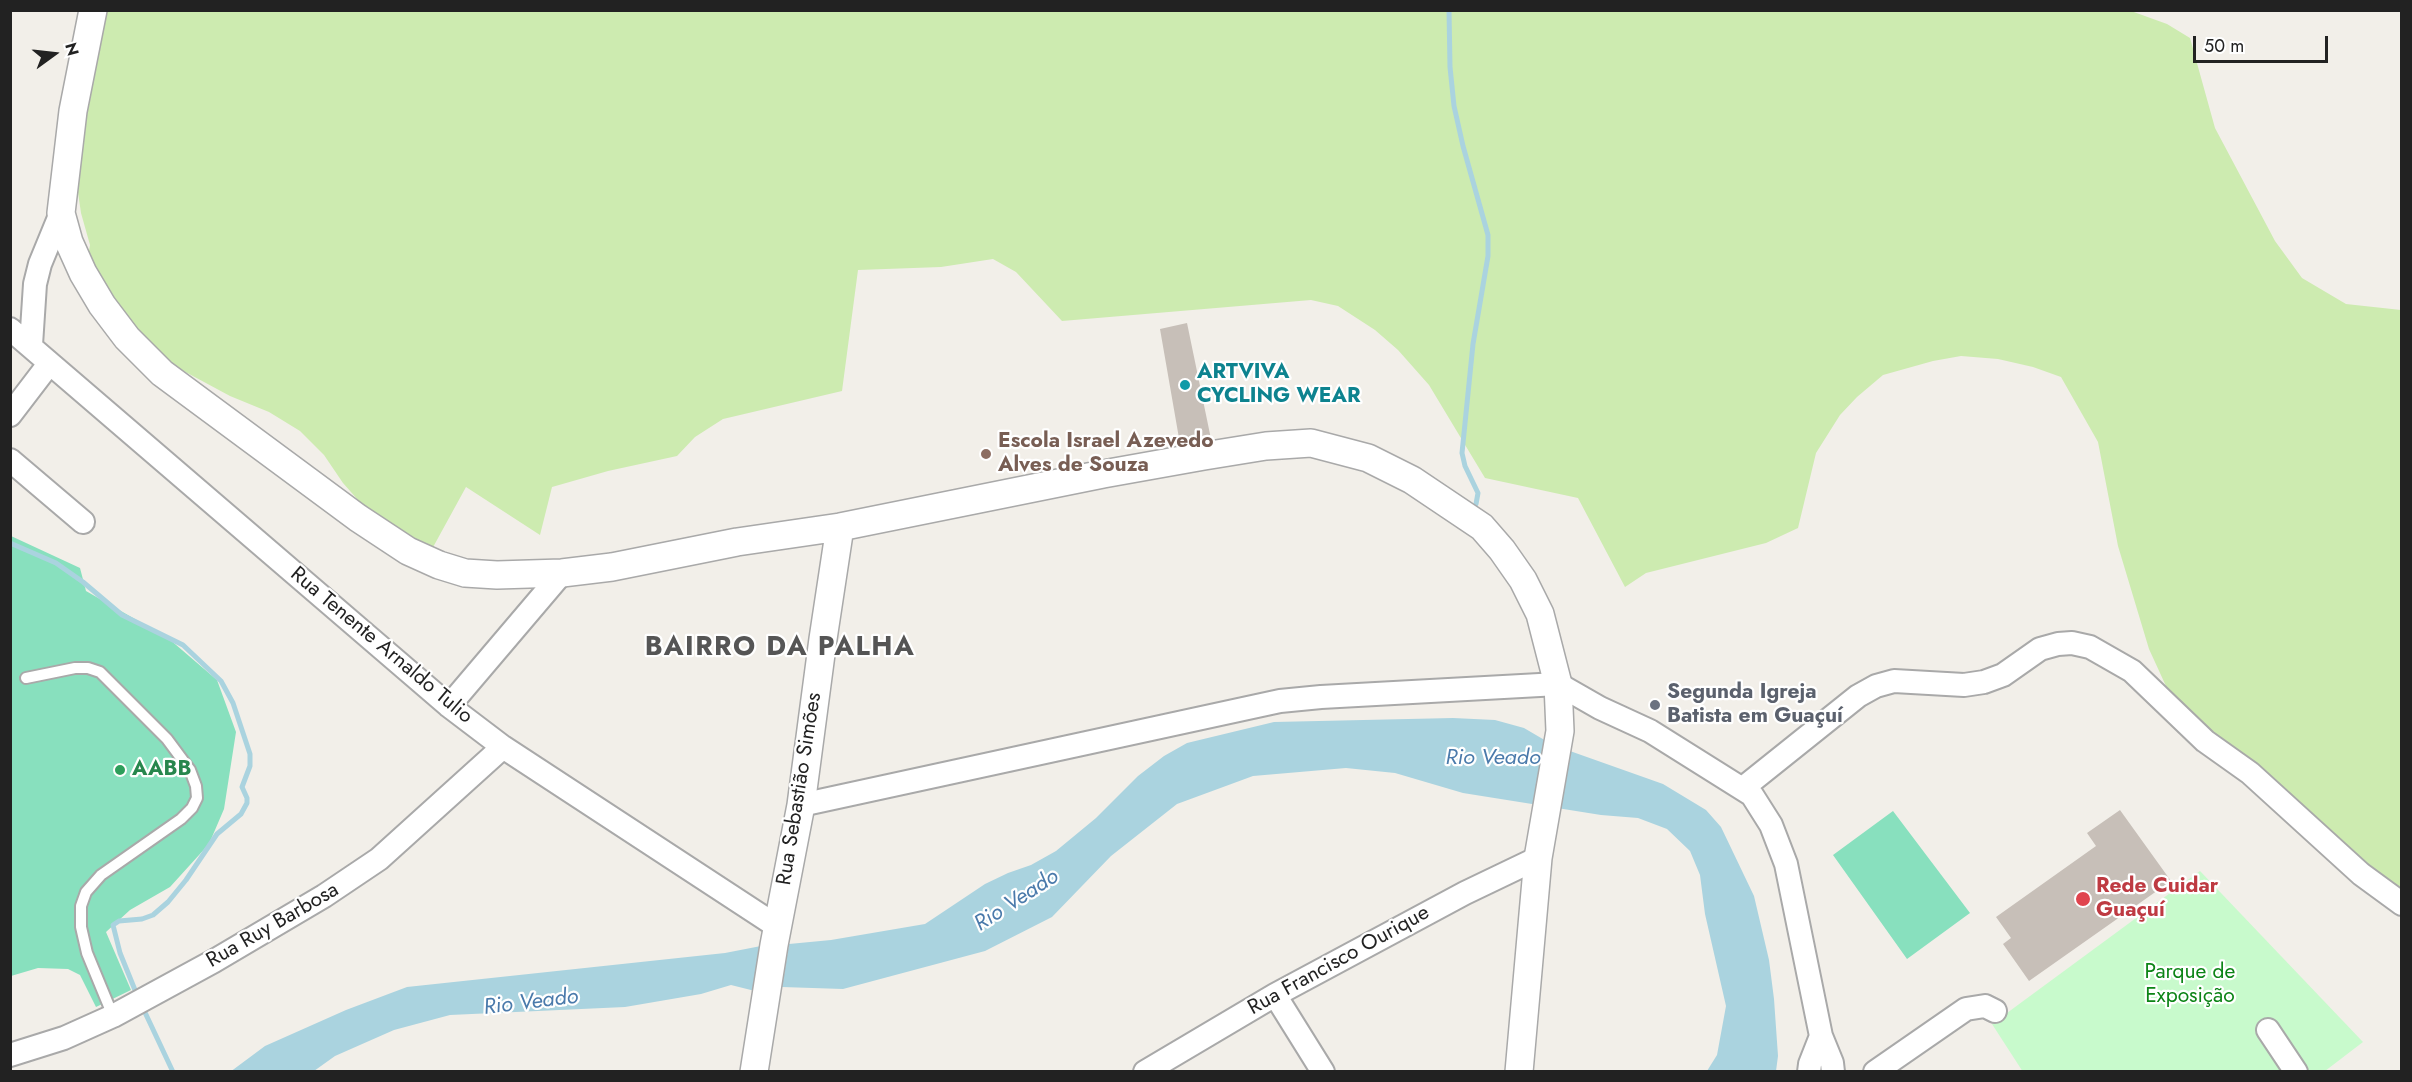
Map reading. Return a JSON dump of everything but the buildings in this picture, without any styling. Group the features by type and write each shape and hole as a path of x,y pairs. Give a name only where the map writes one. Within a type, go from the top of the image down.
{"street":[{"path":"31,345 35,284 61,213 73,111 89,12"},
{"path":"61,213 69,242 83,273 102,305 127,338 162,373 358,518 408,551 439,565 465,573 497,575 562,573 612,567 737,542 840,527 1181,460 1266,446 1311,443 1368,458 1412,480 1482,527 1502,550 1523,580 1540,614 1558,684 1560,731 1538,858 1519,1071"},
{"name":"Rua Tenente Arnaldo Tulio","path":"10,329 449,706 503,747 776,936"},
{"path":"10,415 50,364"},
{"path":"10,460 83,522"},
{"name":"Rua Sebastião Simões","path":"754,1071 776,936 801,805 840,527"},
{"path":"449,706 562,573"},
{"path":"1743,788 1858,696 1876,686 1894,681 1964,685 1984,682 2003,675 2040,649 2058,644 2090,647 2132,671 2188,726 2250,773 2361,874 2402,904"},
{"path":"801,805 1280,701 1558,684 1600,708 1650,731 1752,795 1771,825 1786,864 1821,1036 1833,1071"},
{"name":"Rua Ruy Barbosa","path":"10,1055 64,1038 121,1011 353,878 379,859 503,747"},
{"name":"Rua Francisco Ourique","path":"1145,1071 1275,995 1465,893 1538,858"},
{"path":"1275,995 1323,1071"},
{"path":"1875,1071 1966,1009 1985,1006 1995,1011"},
{"path":"2268,1030 2296,1071"},
{"path":"1809,1071 1821,1036"}],"lane":[{"path":"26,678 75,668 88,668 100,672 167,739 190,770 196,786 197,798 192,808 181,819 101,875 86,891 81,906 81,927 87,953 121,1011"}],"green space":[{"path":"107,10 2131,11 2167,24 2190,38 2215,128 2275,241 2302,278 2346,304 2401,310 2401,914 2272,784 2171,697 2149,649 2118,546 2098,442 2061,377 2033,367 1998,359 1961,356 1883,375 1840,415 1816,453 1798,528 1766,543 1646,573 1625,587 1578,498 1485,478 1429,385 1398,350 1375,330 1338,306 1311,300 1062,321 1016,272 993,259 941,267 858,270 842,391 723,419 695,437 677,456 608,471 552,487 540,535 466,487 426,560 373,517 343,483 324,455 300,431 269,412 230,396 139,347 87,263 90,245 81,213 75,172 81,109"},
{"name":"AABB","path":"11,536 80,568 86,591 168,638 217,680 236,732 224,809 209,844 170,887 130,910 106,932 131,990 96,1007 80,975 68,969 38,968 11,976"},
{"path":"1893,811 1970,913 1907,959 1833,855"},
{"name":"Parque de Exposição","path":"2200,871 2363,1042 2325,1071 2023,1072 1992,1024"}],"water":[{"name":"Rio Veado","path":"1453,718 1495,720 1524,728 1553,745 1663,784 1706,810 1721,827 1754,896 1769,960 1774,999 1778,1056 1776,1071 1707,1071 1717,1055 1726,1006 1705,914 1700,875 1690,851 1667,829 1638,818 1601,815 1463,793 1395,773 1346,768 1253,776 1177,804 1111,856 1052,917 985,951 843,989 782,987 789,944 831,940 925,924 985,884 1031,865 1056,851 1096,818 1138,776 1164,756 1187,743 1274,722"},
{"path":"761,946 755,991 731,985 701,994 625,1007 450,1015 394,1030 335,1056 314,1071 230,1072 265,1046 346,1010 407,987 725,953"}],"waterway":[{"path":"1449,10 1450,67 1454,106 1488,235 1488,256 1473,344 1462,453 1465,466 1478,493 1476,504"},
{"path":"10,543 56,563 122,615 183,645 221,681 233,703 250,754 250,766 242,787 247,803 241,814 217,834 168,902 153,915 142,919 119,921 113,925 120,953 137,995"},
{"path":"142,1006 173,1072"}],"place":[{"name":"ARTVIVA CYCLING WEAR","path":"1185,385"},
{"name":"Escola Israel Azevedo Alves de Souza","path":"986,454"},
{"name":"Segunda Igreja Batista em Guaçuí","path":"1655,705"},
{"name":"AABB","path":"120,770"},
{"name":"Rede Cuidar Guaçuí","path":"2083,899"}],"district":[{"name":"BAIRRO DA PALHA","path":"780,648"}]}
